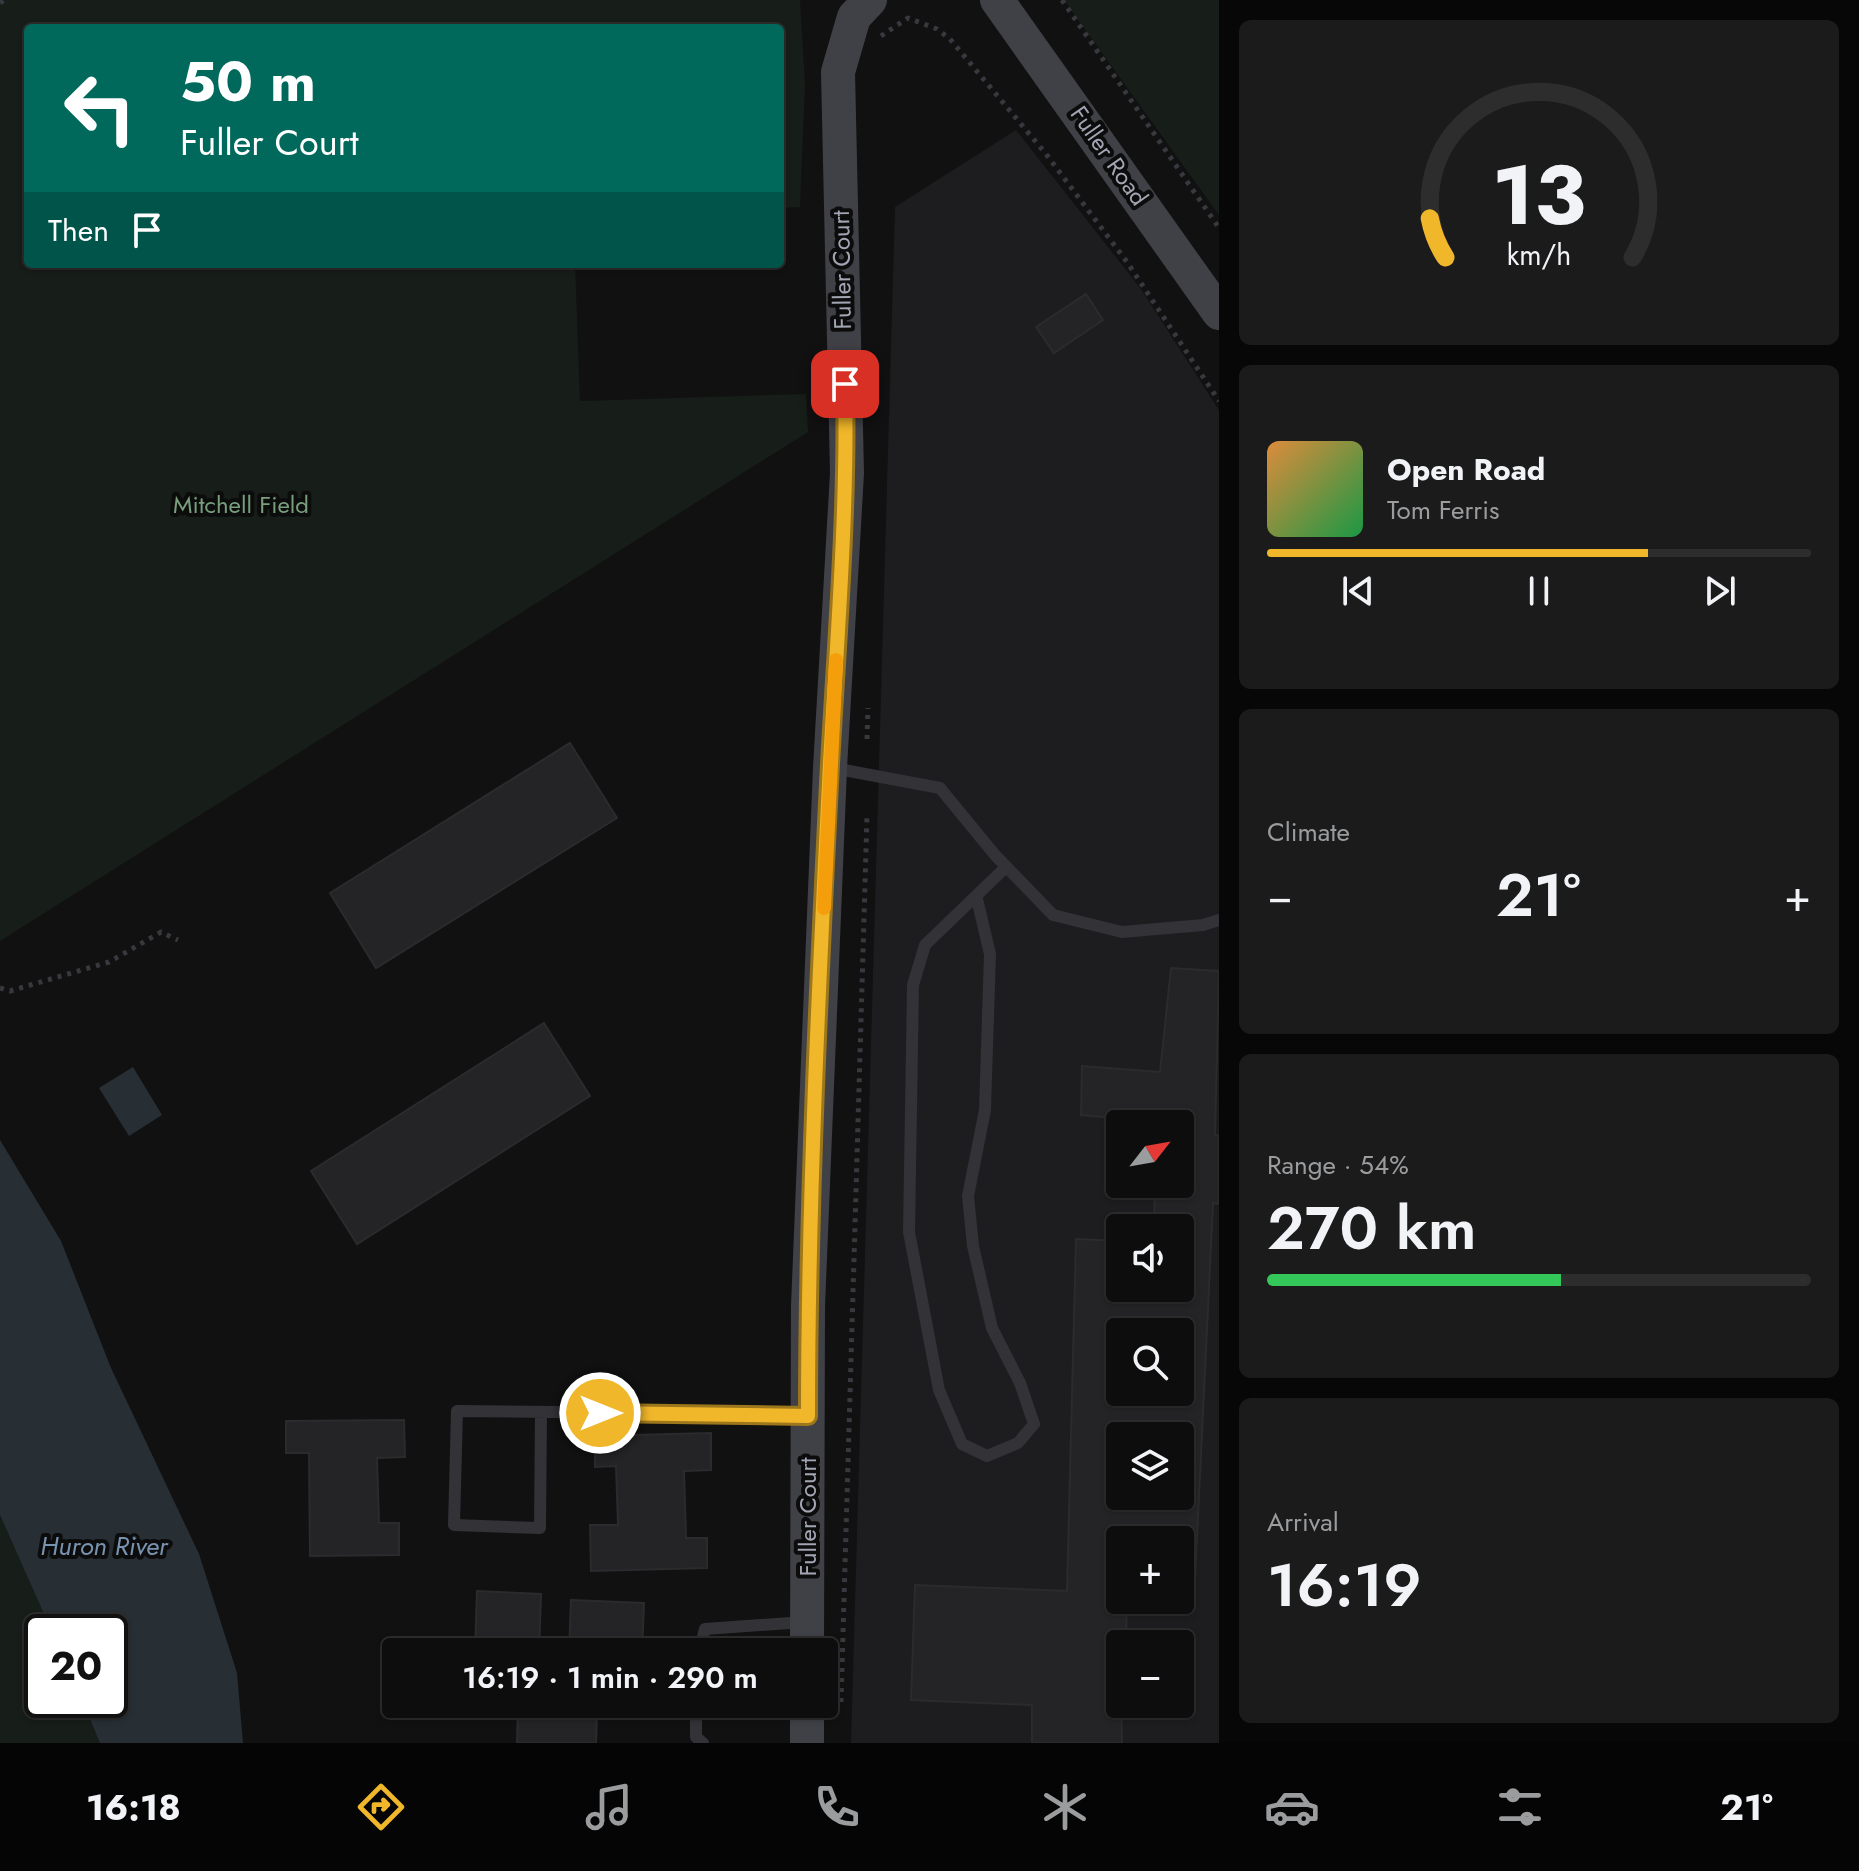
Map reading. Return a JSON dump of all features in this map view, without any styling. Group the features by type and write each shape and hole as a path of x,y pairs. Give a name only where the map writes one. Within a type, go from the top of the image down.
{"street":[{"name":"Fuller Court","path":"807,1637 808,1306 830,768 847,473 838,72 854,17 870,0"},
{"name":"Fuller Road","path":"997,0 1219,313"},
{"path":"807,1718 807,1743"}],"lane":[{"path":"830,768 940,788 1006,867 1053,915 1122,932 1219,920"},
{"path":"977,899 990,954 985,1110 968,1196 972,1233 992,1328 1020,1383 1034,1424 1018,1443 987,1456 962,1444 939,1390 909,1232 913,985 925,945 977,899 1006,867"},
{"path":"541,1412 540,1528 454,1525 457,1411 541,1412 808,1416"},
{"path":"703,1638 705,1629 807,1637"},
{"path":"696,1718 696,1737 703,1743"}],"path":[{"path":"1062,0 1219,228"},
{"path":"908,18 937,29 950,39 1046,154 1175,328 1219,401"},
{"path":"950,39 957,35"},
{"path":"840,1712 867,816"},
{"path":"0,988 10,991 109,962 161,932 178,940"}],"shaded area":[{"path":"1016,130 1141,289 1219,410 1219,1743 851,1743 895,207"}],"green space":[{"name":"Mitchell Field","path":"0,0 800,0 805,83 800,207 784,208 784,24 24,24 24,268 575,268 580,401 806,394 808,432 0,941"},
{"path":"1064,0 1219,0 1219,215"},
{"path":"0,1515 44,1614 24,1614 24,1718 90,1718 100,1743 0,1743"}],"water":[{"path":"133,1067 162,1115 129,1136 99,1088"},
{"name":"Huron River","path":"0,1140 61,1241 111,1368 199,1554 237,1673 243,1743 100,1743 90,1718 128,1718 128,1614 44,1614 0,1515"}],"building":[{"path":"1086,294 1103,320 1054,353 1036,327"},
{"path":"570,743 617,818 376,968 330,893"},
{"path":"1171,968 1219,971 1215,1135 1219,1136 1219,1204 1213,1203 1194,1601 1194,1526 1106,1526 1106,1614 1127,1614 1126,1630 1106,1630 1106,1718 1121,1718 1122,1743 1032,1743 1032,1705 911,1700 915,1585 1067,1591 1076,1239 1106,1240 1106,1302 1194,1302 1194,1214 1154,1214 1155,1198 1194,1198 1194,1110 1106,1110 1106,1117 1081,1115 1082,1066 1160,1072"},
{"path":"544,1023 590,1096 357,1244 311,1171"},
{"path":"404,1420 405,1457 377,1458 379,1523 399,1523 399,1555 310,1556 309,1453 286,1453 286,1421"},
{"path":"711,1433 711,1470 684,1471 686,1538 707,1538 707,1568 591,1571 590,1525 618,1525 616,1466 595,1467 595,1436"},
{"path":"477,1591 541,1594 539,1638 475,1638"},
{"path":"571,1600 644,1603 643,1638 570,1638"},
{"path":"518,1718 597,1718 596,1743 517,1743"}],"slow traffic":[{"path":"824,908 836,660"}],"route":[{"path":"600,1413 808,1416 808,1306 830,768 847,473 845,384"}]}
